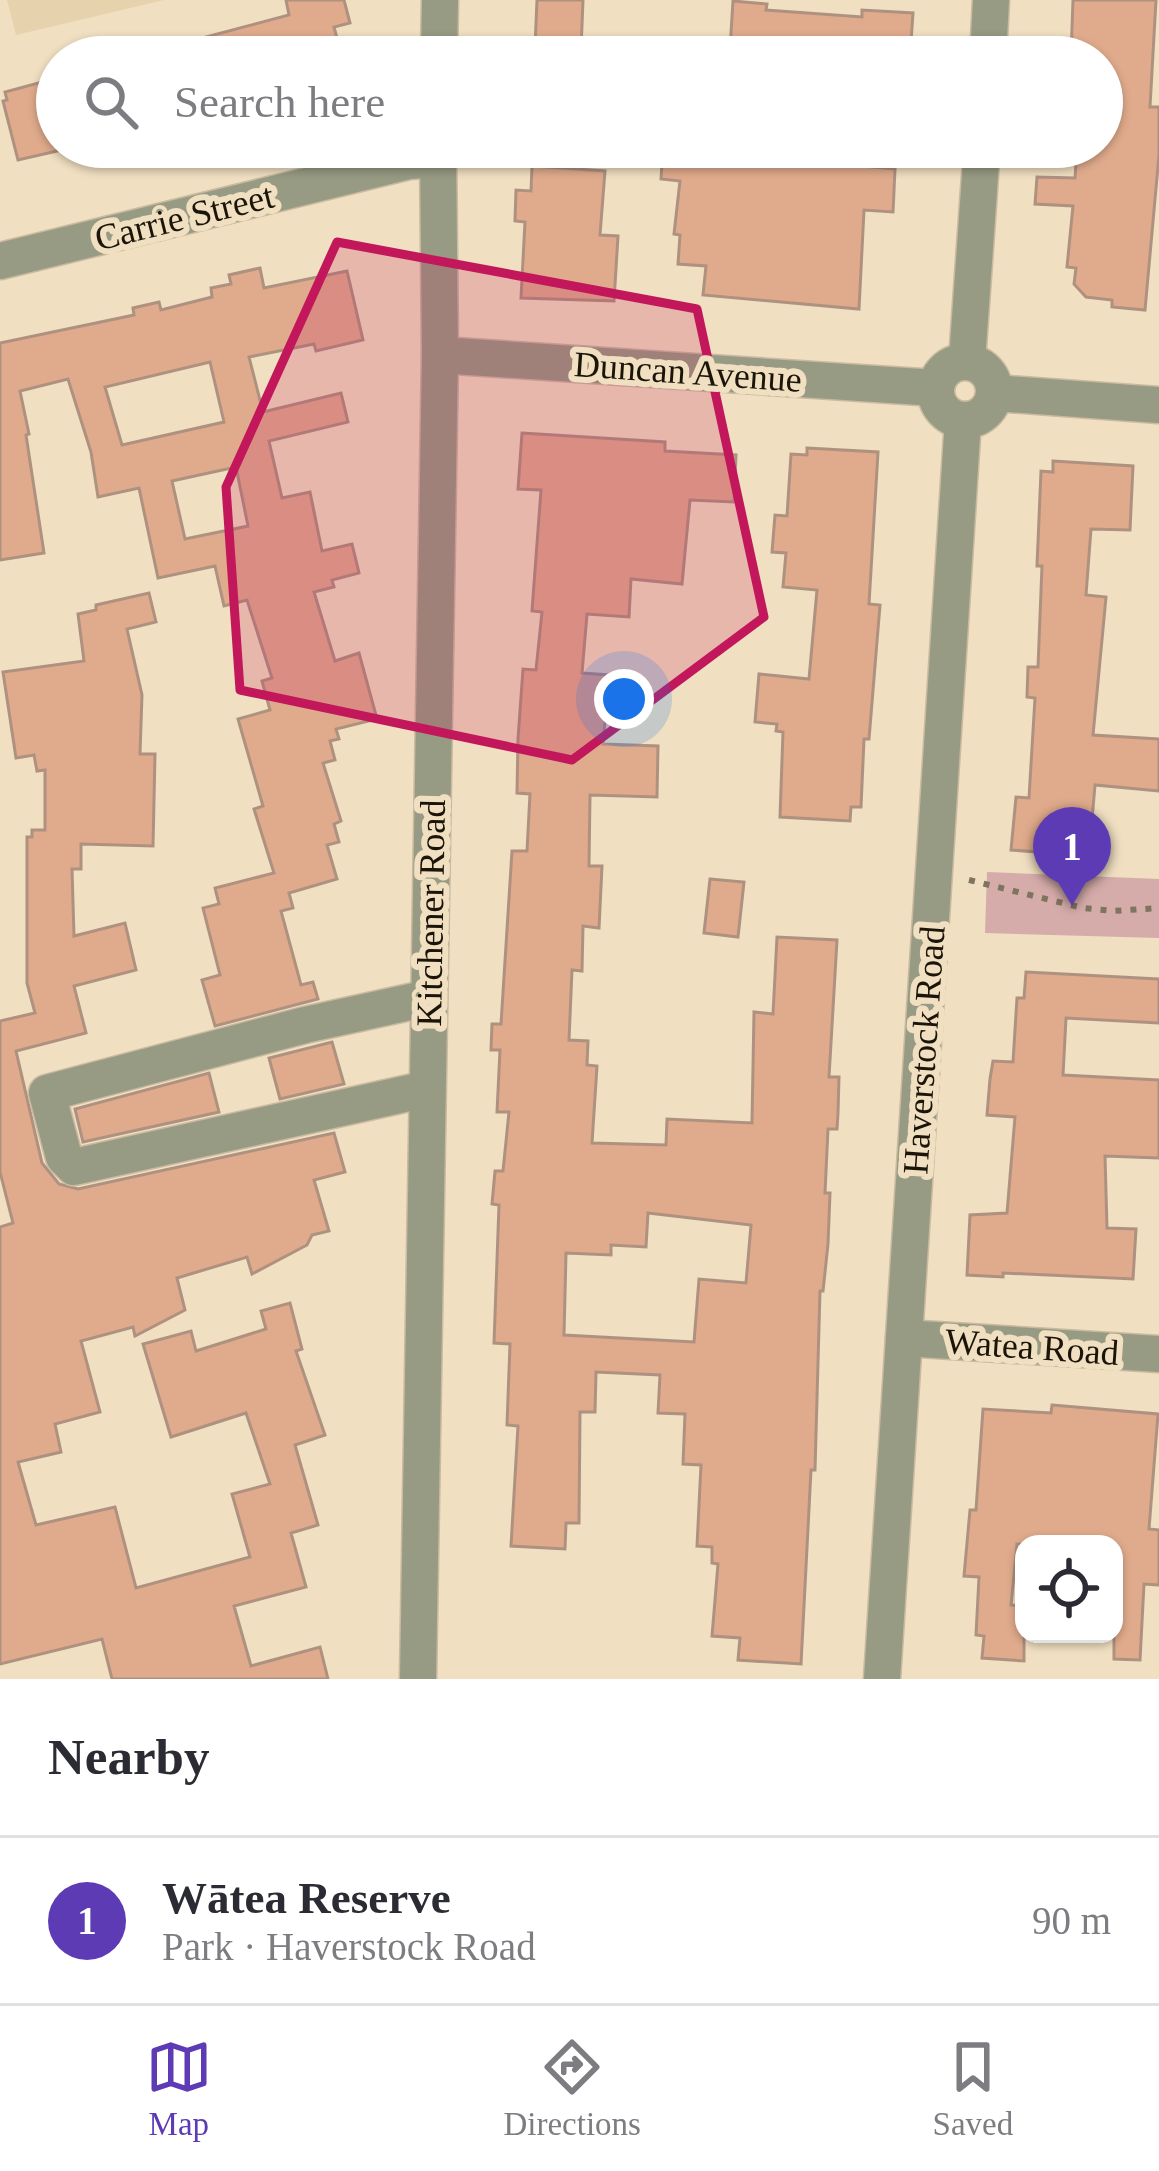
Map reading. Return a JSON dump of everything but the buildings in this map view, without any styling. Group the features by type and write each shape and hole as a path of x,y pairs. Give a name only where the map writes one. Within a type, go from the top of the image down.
{"street":[{"path":"440,0 440,36"},
{"path":"989,36 992,0"},
{"name":"Carrie Street","path":"0,261 380,168"},
{"name":"Kitchener Road","path":"418,1679 440,355 438,168"},
{"path":"968,361 981,168"},
{"name":"Duncan Avenue","path":"440,355 935,388"},
{"path":"968,361 990,375 994,393 981,416 963,420 940,406 935,388 950,365 968,361"},
{"path":"994,393 1159,405"},
{"name":"Haverstock Road","path":"882,1679 963,420"},
{"path":"427,1089 74,1167 64,1157 47,1093 428,998"},
{"name":"Watea Road","path":"904,1338 1159,1354"}],"path":[{"path":"980,880 1083,908 1159,908"}],"highlighted area":[{"path":"337,242 697,309 764,617 572,760 240,690 226,487"}],"shaded area":[{"path":"7,0 164,0 16,35"},
{"path":"987,872 1159,879 1159,938 985,933"}],"place":[{"name":"Wātea Reserve","path":"1072,906"}]}
